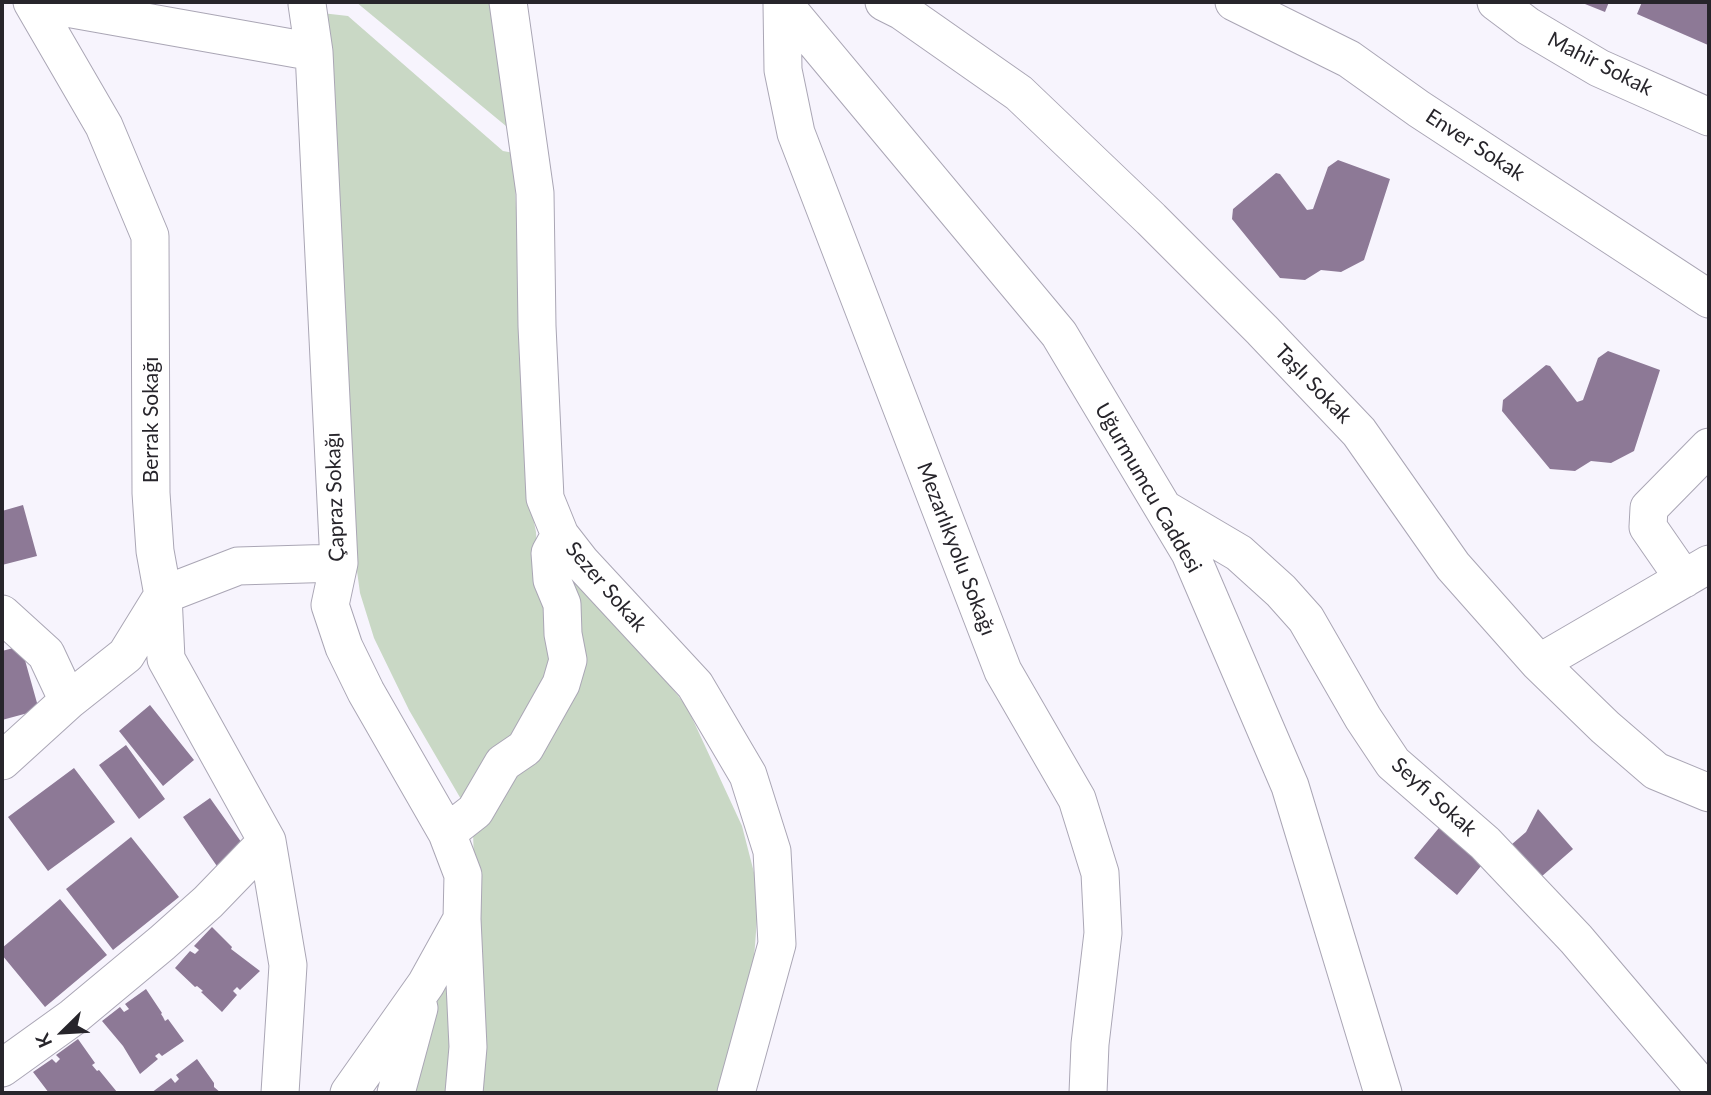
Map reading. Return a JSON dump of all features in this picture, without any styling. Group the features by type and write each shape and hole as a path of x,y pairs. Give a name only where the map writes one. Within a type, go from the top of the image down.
{"street":[{"path":"32,2 314,52"},
{"name":"Berrak Sokağı","path":"32,2 104,126 150,236 151,493 155,551 163,595 166,659 267,841 288,965 280,1093"},
{"name":"Sezer Sokak","path":"508,2 535,192 537,326 545,498 560,535 590,572 695,685 748,775 772,850 777,944 736,1093"},
{"name":"Taşlı Sokak","path":"884,2 902,11 1019,93 1252,321 1359,432 1453,566 1539,663 1605,727 1656,771 1709,793"},
{"name":"Enver Sokak","path":"1234,2 1340,54 1709,299"},
{"path":"1299,2 1340,54"},
{"name":"Mahir Sokak","path":"1496,2 1528,26 1599,68 1709,117"},
{"name":"Uğurmumcu Caddesi","path":"782,3 1059,334 1190,553 1290,786 1384,1093"},
{"name":"Mezarlıkyolu Sokağı","path":"782,3 783,70 796,133 1003,671 1077,799 1100,873 1103,933 1090,1044 1088,1093"},
{"name":"Çapraz Sokağı","path":"307,4 314,52 339,563 330,606 344,647 382,720 447,833 463,875 462,919 426,984 349,1093"},
{"path":"1539,663 1696,571 1648,527 1649,508 1709,447"},
{"name":"Seyfi Sokak","path":"1162,508 1239,553 1281,591 1306,619 1363,718 1394,764 1485,843 1576,939 1707,1093"},
{"path":"447,833 475,811 503,763 524,748 561,684 568,660 563,634 562,604 552,580 550,553 560,535"},
{"path":"2,761 68,701 126,655 163,595 237,566 339,563"},
{"path":"2,614 46,654 68,701"},
{"path":"2,1068 73,1017 162,943 208,902 267,841"},
{"path":"462,919 468,1047 464,1093"},
{"path":"396,1093 426,984"}],"green space":[{"path":"356,2 492,2 512,131"},
{"path":"313,12 348,16 503,151 514,153 526,482 536,532 538,578 557,658 518,740 465,806 409,710 374,638 360,593 351,527"},
{"path":"559,558 633,639 687,707 742,826 759,892 753,972 718,1093 477,1093 480,1042 473,832 578,672"},
{"path":"450,977 451,1093 414,1093 438,987"}],"building":[{"path":"1580,2 1609,2 1605,12"},
{"path":"1642,2 1709,2 1708,45 1637,14"},
{"path":"1338,160 1390,179 1364,260 1341,272 1321,270 1305,280 1280,278 1232,219 1233,209 1276,173 1280,174 1307,210 1313,209 1328,167"},
{"path":"1608,351 1660,370 1634,451 1611,463 1591,461 1575,471 1550,469 1502,411 1503,400 1546,365 1550,366 1577,402 1583,400 1598,358"},
{"path":"23,505 37,556 2,565 2,511"},
{"path":"21,646 39,710 2,720 2,651"},
{"path":"150,705 194,760 163,786 119,731"},
{"path":"126,745 165,799 139,819 99,765"},
{"path":"74,768 115,822 48,871 8,817"},
{"path":"210,798 249,853 221,872 183,817"},
{"path":"1538,809 1573,849 1533,884 1504,851 1526,832"},
{"path":"1443,823 1486,860 1457,895 1414,858"},
{"path":"131,837 179,897 113,950 66,889"},
{"path":"60,899 107,955 45,1007 2,955 2,948"},
{"path":"212,927 231,949 260,971 240,990 237,987 233,991 237,995 222,1012 201,992 203,991 175,968 190,951 195,954 199,950 194,946"},
{"path":"146,989 165,1021 168,1019 184,1041 162,1056 159,1053 155,1056 158,1059 140,1074 123,1046 102,1021 120,1007 124,1012 129,1009 125,1004"},
{"path":"78,1039 95,1063 92,1065 117,1092 49,1093 33,1072 52,1059 56,1063 60,1059 56,1055"},
{"path":"197,1059 214,1087 221,1093 151,1093 171,1078 175,1083 179,1079 176,1075"}]}
